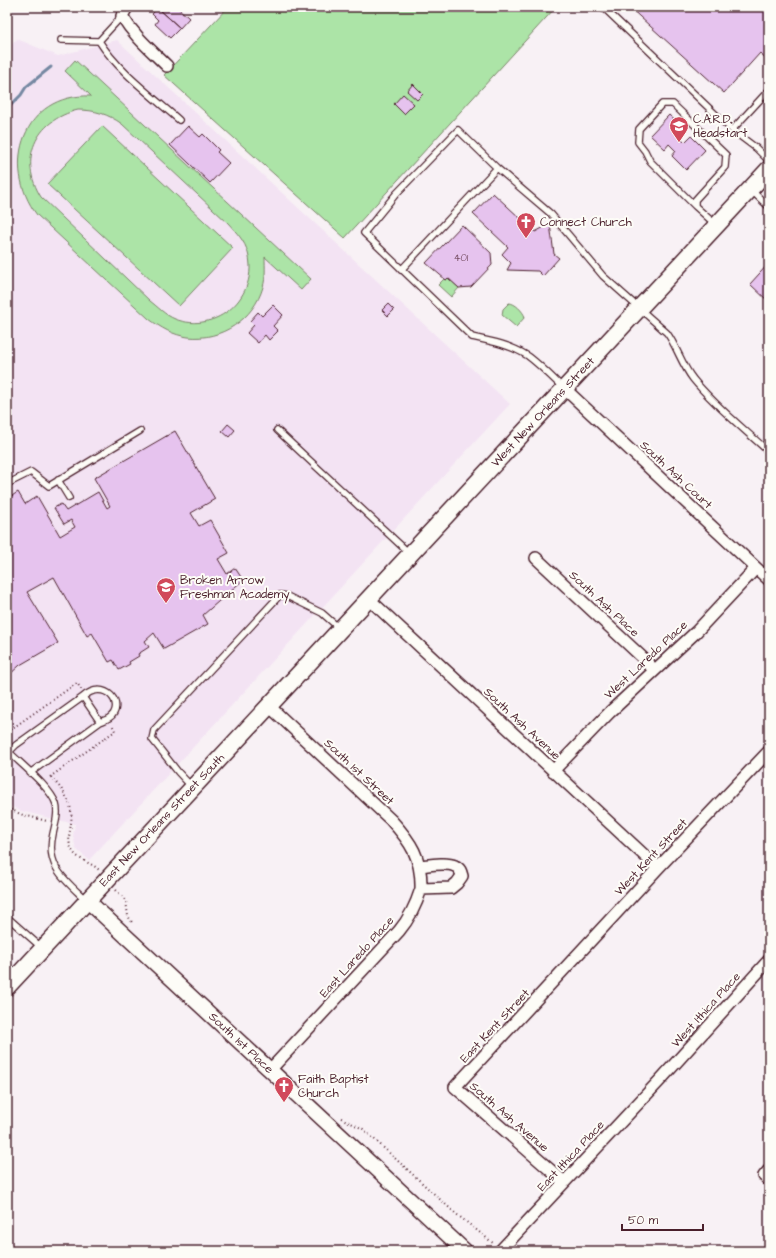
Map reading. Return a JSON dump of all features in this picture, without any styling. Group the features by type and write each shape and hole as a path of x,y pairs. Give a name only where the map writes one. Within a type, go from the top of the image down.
{"main road":[{"name":"West New Orleans Street","path":"318,654 769,169"},
{"name":"East New Orleans Street South","path":"7,987 318,654"}],"street":[{"path":"125,11 138,39 167,66"},
{"name":"South Ash Court","path":"564,389 769,580"},
{"name":"South Ash Place","path":"536,558 654,670"},
{"name":"West Laredo Place","path":"553,771 610,712 696,632 756,568"},
{"name":"South Ash Avenue","path":"369,599 658,868"},
{"name":"South 1st Street","path":"269,706 391,820 406,836 412,846 420,866 420,888"},
{"name":"West Kent Street","path":"553,983 658,868 769,751"},
{"path":"420,866 447,864 456,866 460,870 462,876 451,888 420,888"},
{"name":"East Laredo Place","path":"270,1070 408,921 414,910 420,888"},
{"name":"South 1st Place","path":"88,901 464,1251"},
{"name":"West Ithica Place","path":"662,1078 769,960"},
{"name":"East Kent Street","path":"455,1087 553,983"},
{"name":"East Ithica Place","path":"500,1251 662,1078"},
{"name":"South Ash Avenue","path":"455,1087 564,1182"}],"lane":[{"path":"603,7 732,130 756,148 769,161"},
{"path":"99,41 125,11"},
{"path":"61,40 99,41"},
{"path":"99,41 117,64 179,120"},
{"path":"732,130 769,90"},
{"path":"695,206 695,200 725,167 726,155 673,104 662,104 639,129 638,142 645,150 650,161 695,206 716,226"},
{"path":"564,389 529,357 494,341 472,337 364,233 402,189 458,130 497,168 551,214 604,276 667,333 673,341 682,362 693,379 769,452"},
{"path":"401,270 497,168"},
{"path":"750,190 769,207"},
{"path":"276,430 410,554"},
{"path":"7,484 32,472 49,486 140,431"},
{"path":"58,480 69,498"},
{"path":"193,788 178,772 152,738 154,730 280,595 287,596 322,613 341,629"},
{"path":"30,773 100,722 109,718 113,713 115,706 111,695 105,691 96,690 88,692 8,751 30,773 46,788 56,802 57,812 50,852 56,869 69,884 88,901"},
{"path":"83,697 100,722"},
{"path":"7,917 43,948"}],"path":[{"path":"7,732 77,682 81,689 85,686"},
{"path":"37,768 47,780 115,731 111,725 114,722"},
{"path":"50,777 65,793 69,800 72,814 69,840 72,850 83,861 96,868"},
{"path":"7,808 23,815 48,822"},
{"path":"64,824 70,826"},
{"path":"118,892 123,897"},
{"path":"337,1116 363,1129 441,1201 487,1238"}],"shaded area":[{"name":"Broken Arrow Freshman Academy","path":"17,39 58,56 117,40 510,404 89,860 76,849 73,836 75,824 21,811 7,804 7,50"}],"green space":[{"path":"228,7 556,7 345,238 164,75"},
{"path":"75,60 311,279 301,290 265,257 265,280 259,298 244,318 234,326 212,335 188,337 167,331 149,319 37,215 26,196 20,175 20,155 25,136 34,119 49,106 68,98 91,96 65,71","holes":["78,110 106,115 122,124 228,223 240,237 248,253 250,269 247,284 241,297 231,308 219,316 205,321 190,323 171,317 150,301 41,197 34,183 31,169 31,156 35,143 41,132 51,123 63,115"]},
{"path":"102,126 233,248 179,306 47,184"},
{"path":"448,278 459,288 451,297 438,285 444,279 446,280"},
{"path":"509,303 514,304 525,317 516,327 502,315 503,309"}],"building":[{"path":"177,7 189,18 180,28 158,8"},
{"path":"629,7 769,7 769,61 760,53 724,93"},
{"path":"158,8 180,28 170,38 155,24 158,20 152,14"},
{"path":"413,84 423,94 417,100 407,91"},
{"path":"403,94 414,104 404,114 394,104"},
{"name":"C.A.R.D. Headstart","path":"669,115 684,129 678,135 685,142 691,136 705,150 686,170 672,156 676,151 669,144 665,149 650,135"},
{"path":"188,126 200,137 203,134 219,150 217,152 229,163 210,183 170,145"},
{"name":"Connect Church","path":"493,193 535,232 550,224 554,254 559,258 543,276 538,271 507,270 511,263 502,254 508,247 473,214"},
{"path":"462,225 491,253 492,265 471,287 459,288 448,278 446,280 426,263"},
{"path":"769,263 769,302 750,284"},
{"path":"388,304 394,310 388,316 382,310"},
{"path":"273,305 283,315 273,326 278,331 269,340 265,335 258,343 247,333 254,325 250,321 258,312 262,316"},
{"path":"228,424 235,430 229,437 222,431"},
{"path":"175,431 215,499 191,513 199,526 210,520 229,553 218,559 227,574 235,568 243,580 203,615 208,624 164,649 154,633 145,641 149,647 129,662 130,664 119,670 113,660 109,662 92,633 87,636 54,577 27,592 58,643 20,665 7,677 7,572 9,571 7,567 7,499 18,492 25,504 37,496 60,536 75,527 71,520 64,524 54,508 61,504 66,511 98,492 107,508 110,506 94,478"}],"waterway":[{"path":"7,109 21,95 26,87 51,67"}],"place":[{"name":"C.A.R.D. Headstart","path":"679,143"},
{"name":"Connect Church","path":"526,239"},
{"name":"Broken Arrow Freshman Academy","path":"166,604"},
{"name":"Faith Baptist Church","path":"284,1103"}]}
